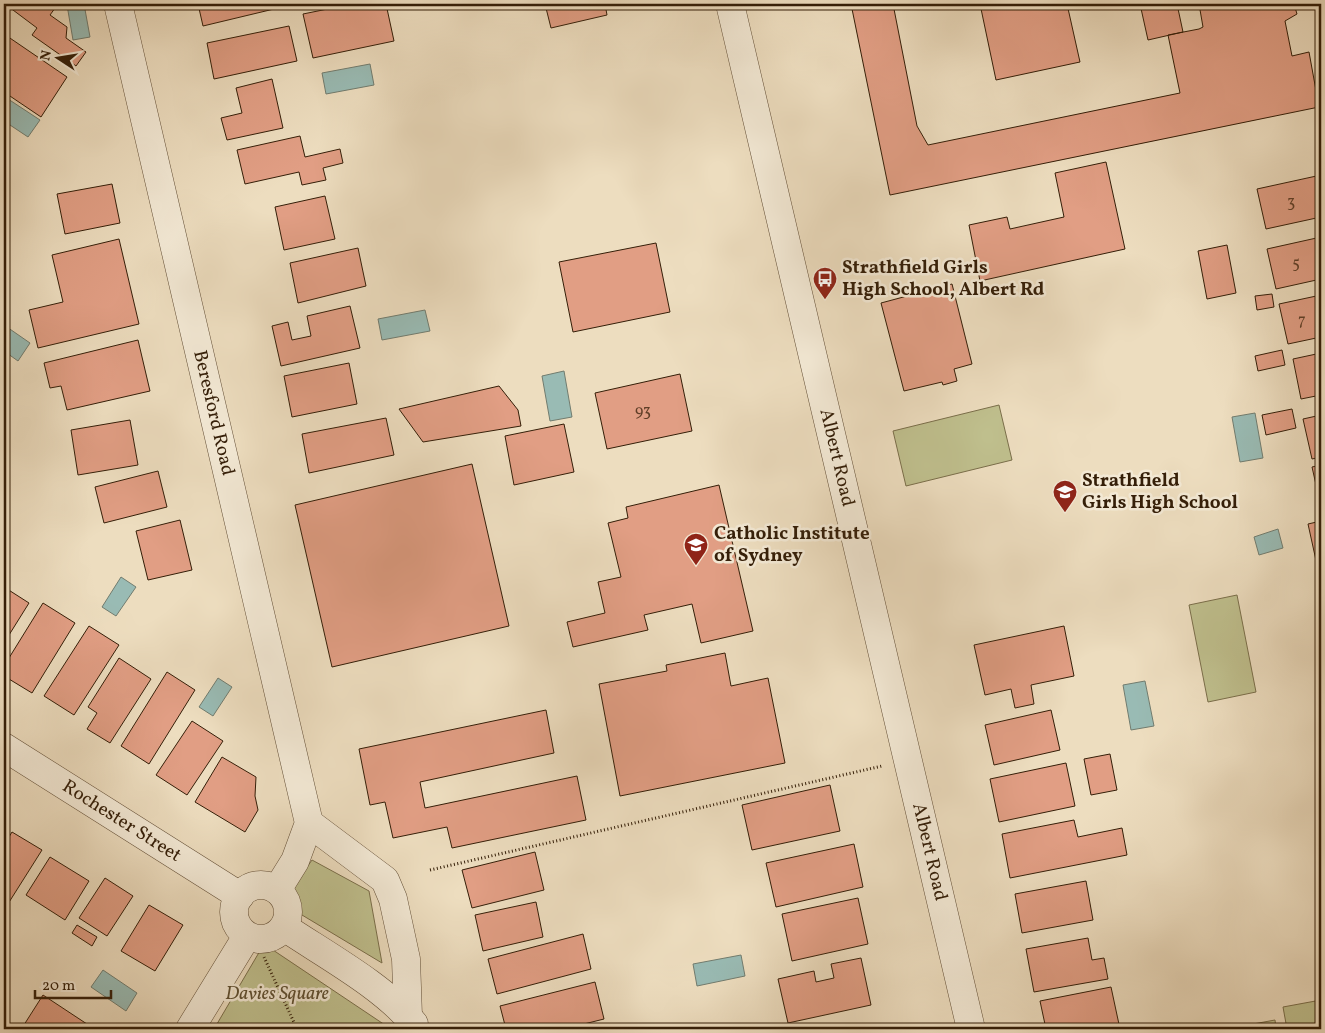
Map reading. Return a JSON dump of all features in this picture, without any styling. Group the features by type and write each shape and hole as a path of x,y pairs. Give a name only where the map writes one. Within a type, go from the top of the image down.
{"street":[{"name":"Beresford Road","path":"118,4 309,823"},
{"name":"Albert Road","path":"730,4 970,1029"},
{"name":"Rochester Street","path":"4,747 240,896"},
{"path":"277,890 295,861 309,823 385,880 393,899 406,959 413,1023"},
{"path":"190,1029 264,934 287,918 287,905 277,890 268,886 259,886 246,890 235,904 234,918 240,930 264,934 376,988 413,1023"}],"path":[{"path":"430,870 908,760"},
{"path":"264,934 260,948 297,1029"}],"green space":[{"path":"999,405 1012,460 906,486 893,431"},
{"path":"1237,595 1256,692 1208,702 1189,605"},
{"name":"Davies Square","path":"312,860 369,891 382,963 282,903"},
{"name":"Davies Square","path":"264,944 388,1027 390,1029 214,1029"},
{"path":"1321,1000 1321,1029 1287,1029 1283,1007"},
{"path":"1275,1020 1276,1029 1226,1029"}],"water":[{"path":"84,4 90,37 73,40 67,5"},
{"path":"370,64 374,85 326,94 322,73"},
{"path":"5,97 40,120 28,137 4,121"},
{"path":"425,310 430,331 382,340 378,319"},
{"path":"4,325 30,343 18,361 4,351"},
{"path":"564,371 572,417 550,421 542,376"},
{"path":"1255,413 1263,458 1240,462 1232,417"},
{"path":"1278,529 1283,548 1259,555 1254,537"},
{"path":"121,577 136,587 116,616 102,607"},
{"path":"218,678 232,687 213,716 199,707"},
{"path":"1145,681 1154,726 1131,730 1123,685"},
{"path":"741,955 745,976 697,986 693,964"},
{"path":"103,970 137,993 126,1011 91,987"}],"building":[{"path":"11,4 58,4 50,15 67,27 66,38 86,52 76,66 32,35 37,28 9,7"},
{"path":"198,4 273,4 274,9 203,26"},
{"path":"352,4 386,4 394,41 313,58 303,14"},
{"path":"545,4 605,4 607,15 551,28"},
{"path":"851,4 893,4 917,126 928,145 1180,93 1168,35 1203,27 1199,4 1294,4 1297,14 1285,21 1292,56 1309,52 1319,107 890,195"},
{"path":"980,4 1067,4 1080,62 996,80"},
{"path":"1140,4 1177,4 1183,32 1148,40"},
{"path":"289,26 297,61 214,79 207,43"},
{"path":"4,34 67,77 41,117 4,92"},
{"path":"272,79 283,128 227,140 221,118 242,113 236,88"},
{"path":"300,136 305,157 340,149 343,163 323,168 326,180 302,185 299,172 245,184 237,150"},
{"path":"1106,162 1125,249 980,281 969,225 1007,217 1010,229 1064,217 1055,173"},
{"path":"1321,175 1321,217 1266,229 1257,189"},
{"path":"112,184 120,223 65,234 57,194"},
{"path":"325,196 335,239 284,250 275,207"},
{"path":"1321,237 1321,279 1276,289 1267,249"},
{"path":"119,239 139,324 38,348 29,310 63,302 52,255"},
{"path":"656,243 670,312 573,332 559,262"},
{"path":"1227,245 1236,293 1207,299 1198,251"},
{"path":"358,248 366,286 298,303 290,263"},
{"path":"952,284 972,364 954,369 957,381 943,385 942,382 904,391 881,303"},
{"path":"1272,294 1274,307 1257,310 1255,296"},
{"path":"1321,295 1321,337 1288,344 1279,304"},
{"path":"350,306 360,348 281,366 272,326 288,322 292,340 311,336 307,316"},
{"path":"138,340 150,391 67,410 61,386 50,388 44,363"},
{"path":"1282,350 1285,365 1258,371 1255,356"},
{"path":"1321,353 1321,395 1301,399 1293,359"},
{"path":"349,363 357,404 292,417 284,376"},
{"path":"680,374 692,431 607,449 595,393"},
{"path":"499,386 518,410 521,426 423,442 399,409"},
{"path":"1292,409 1296,428 1266,435 1262,415"},
{"path":"1321,415 1321,457 1312,459 1303,419"},
{"path":"386,418 394,455 309,473 302,434"},
{"path":"130,420 138,465 78,475 71,430"},
{"path":"564,424 574,472 514,485 505,436"},
{"path":"472,464 509,626 332,667 295,505"},
{"path":"1321,465 1321,507 1312,467"},
{"path":"158,471 167,507 104,523 95,487"},
{"path":"719,485 753,631 701,643 692,604 644,615 648,630 573,647 567,622 605,613 598,582 621,577 608,523 628,518 626,507"},
{"path":"180,520 192,570 148,580 136,531"},
{"path":"1321,521 1321,564 1317,565 1308,524"},
{"path":"4,587 29,603 4,643"},
{"path":"43,603 75,623 32,693 4,676 4,666"},
{"path":"89,626 119,645 74,715 44,696"},
{"path":"1064,626 1074,676 1031,685 1034,704 1015,708 1011,689 985,695 974,645"},
{"path":"725,653 731,686 768,678 785,763 620,796 599,684 667,671 666,665"},
{"path":"119,658 151,679 110,743 87,729 97,713 88,707"},
{"path":"167,672 195,690 149,764 121,746"},
{"path":"546,710 554,753 420,782 425,808 577,776 586,820 452,848 447,827 393,838 385,802 370,805 359,749"},
{"path":"1051,710 1060,750 994,765 985,725"},
{"path":"192,721 223,741 187,795 156,775"},
{"path":"1110,754 1117,790 1091,795 1084,759"},
{"path":"222,757 256,777 255,796 258,810 245,832 195,802"},
{"path":"1066,763 1075,806 999,822 990,779"},
{"path":"830,785 840,831 752,850 742,805"},
{"path":"1074,820 1078,837 1122,828 1127,855 1010,878 1002,834"},
{"path":"12,832 42,850 6,907 4,906 4,845"},
{"path":"854,844 863,887 776,907 766,863"},
{"path":"535,852 544,890 472,908 462,870"},
{"path":"50,857 89,881 65,920 26,895"},
{"path":"105,878 133,896 107,936 79,918"},
{"path":"1086,881 1093,920 1022,933 1015,894"},
{"path":"858,898 868,944 792,961 782,914"},
{"path":"536,902 543,937 483,951 475,915"},
{"path":"149,905 183,925 155,971 121,951"},
{"path":"77,925 97,937 92,946 72,933"},
{"path":"583,934 591,969 497,994 488,959"},
{"path":"1088,938 1092,960 1104,958 1108,979 1034,992 1026,949"},
{"path":"861,958 871,1005 788,1023 778,979 814,971 816,982 834,978 831,964"},
{"path":"595,982 604,1019 564,1029 506,1029 500,1006"},
{"path":"1111,987 1120,1029 1046,1029 1040,1001"},
{"path":"43,995 90,1026 88,1029 22,1028"},
{"path":"872,1025 873,1029 855,1029"}],"place":[{"name":"Strathfield Girls High School, Albert Rd","path":"825,300"},
{"name":"Strathfield Girls High School","path":"1065,513"},
{"name":"Catholic Institute of Sydney","path":"696,566"}]}
